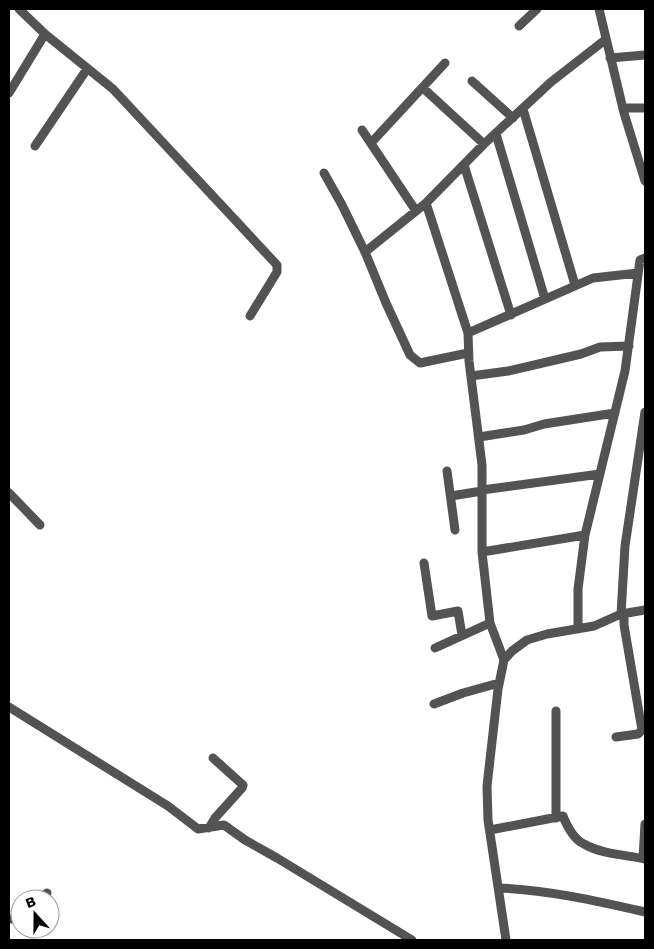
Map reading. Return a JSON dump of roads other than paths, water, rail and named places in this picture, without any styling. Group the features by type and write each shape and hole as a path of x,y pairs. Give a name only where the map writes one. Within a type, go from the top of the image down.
{"street":[{"path":"19,9 46,34 113,89 277,265 277,272 250,316"},
{"path":"519,26 537,9"},
{"path":"599,9 623,108 645,181"},
{"path":"9,93 46,34"},
{"path":"365,252 426,202 484,144 551,82 606,40"},
{"path":"610,58 645,55"},
{"path":"371,143 445,63"},
{"path":"35,146 88,69"},
{"path":"472,81 513,118"},
{"path":"423,88 484,144"},
{"path":"623,108 645,108"},
{"path":"523,109 575,285"},
{"path":"362,130 416,211"},
{"path":"496,134 545,299"},
{"path":"464,165 511,315"},
{"path":"324,173 365,252 410,355 420,363 468,353"},
{"path":"426,202 468,333 468,353 482,465 482,552 490,623 504,660"},
{"path":"578,629 578,589 585,535 625,371 640,260 645,258"},
{"path":"468,333 593,278 638,273"},
{"path":"471,376 508,371 581,354 600,347 629,346"},
{"path":"616,737 638,734 642,730 622,614 626,546 645,412"},
{"path":"479,437 524,430 544,424 615,413"},
{"path":"447,471 455,530"},
{"path":"451,496 600,474"},
{"path":"9,493 40,525"},
{"path":"482,552 585,535"},
{"path":"424,563 432,616 458,611 462,635"},
{"path":"506,940 490,830 487,786 499,683 504,660 512,650 527,640 546,634 594,626 622,614 645,610"},
{"path":"435,648 490,623"},
{"path":"434,704 499,683"},
{"path":"9,707 168,806 198,829 224,825 412,940"},
{"path":"556,711 556,818"},
{"path":"209,828 243,785 212,758"},
{"path":"490,830 563,816 569,830 582,844 598,850 644,858 645,824"},
{"path":"499,888 531,890 594,900 645,912"}]}
